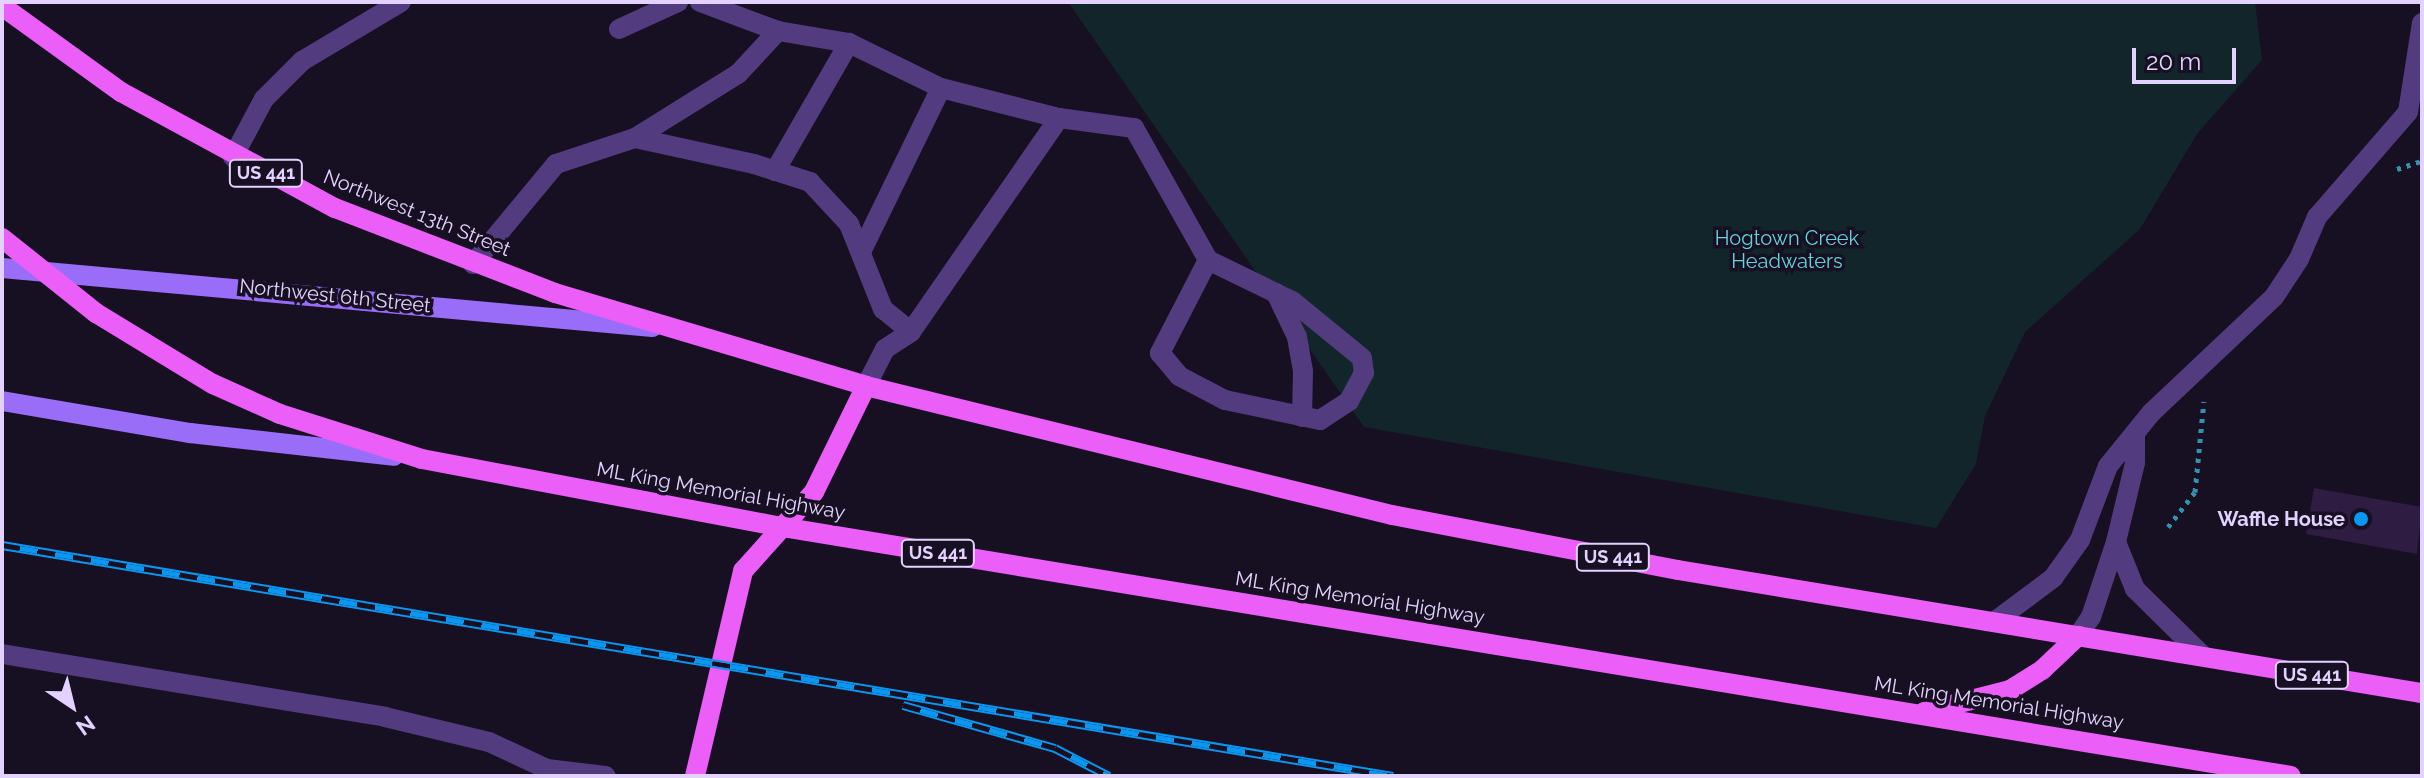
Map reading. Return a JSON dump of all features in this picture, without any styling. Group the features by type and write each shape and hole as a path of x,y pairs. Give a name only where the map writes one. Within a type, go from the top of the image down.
{"main road":[{"name":"Northwest 13th Street","path":"2,6 121,92 233,157 335,208 473,264 668,329"},
{"name":"US 441","path":"2,238 35,267 154,351 213,384 295,419 422,459"},
{"name":"Northwest 6th Street","path":"2,268 35,267 668,329"},
{"name":"US 441","path":"668,329 866,386 1392,515 1678,570 2422,693"},
{"path":"695,776 743,571 814,492 866,386"},
{"path":"2,401 190,433 422,459"},
{"name":"ML King Memorial Highway","path":"422,459 782,527 2291,776"},
{"path":"1916,713 2010,690 2042,670 2078,636"}],"lane":[{"path":"233,157 264,99 302,61 401,2"},
{"path":"619,29 678,2"},
{"path":"700,2 778,31 849,43 941,88 1059,118 1134,128 1208,260 1276,293 1362,358 1364,373 1349,401 1320,420 1225,400 1179,376 1160,353 1208,260"},
{"path":"1994,622 2053,578 2080,540 2108,466 2151,413 2274,297 2299,259 2317,217 2415,113 2422,23"},
{"path":"473,264 556,164 635,138 738,74 778,31"},
{"path":"775,171 849,43"},
{"path":"861,252 941,88"},
{"path":"866,386 885,349 911,332 1059,118"},
{"path":"635,138 810,182 849,224 883,309 911,332"},
{"path":"1276,293 1297,337 1303,371 1302,417"},
{"path":"2078,636 2091,617 2116,542 2135,463 2135,434"},
{"path":"2116,542 2135,589 2203,656"},
{"path":"2,654 385,717 489,742 546,772 606,776"}],"green space":[{"name":"Hogtown Creek Headwaters","path":"1068,2 2255,2 2262,60 2197,134 2140,229 2025,332 1985,416 1976,464 1936,528 1364,427"}],"building":[{"path":"2314,488 2422,507 2417,554 2306,534"}],"railway":[{"path":"2,545 1393,776"},
{"path":"903,705 1055,748 1109,776"}],"place":[{"name":"Waffle House","path":"2361,519"}]}
